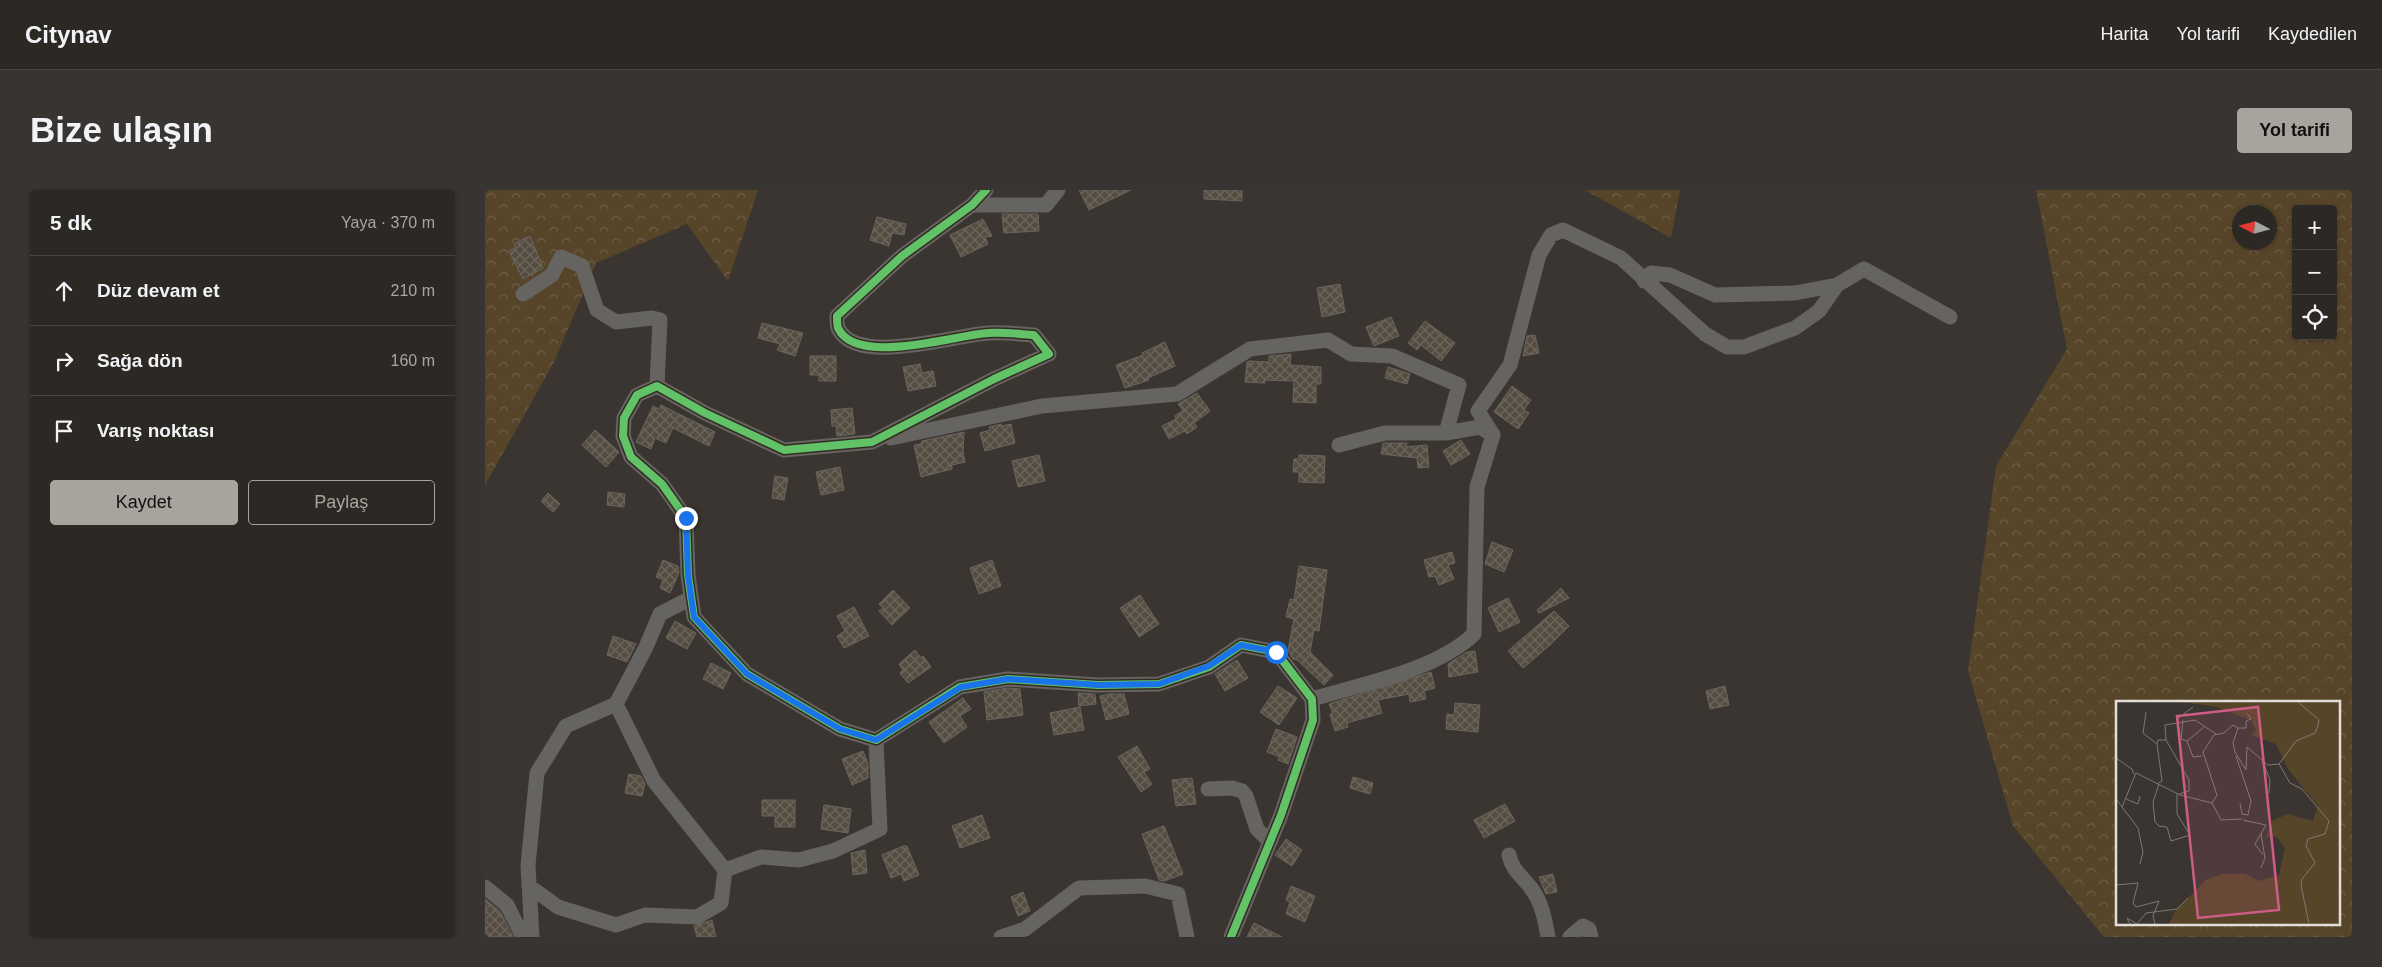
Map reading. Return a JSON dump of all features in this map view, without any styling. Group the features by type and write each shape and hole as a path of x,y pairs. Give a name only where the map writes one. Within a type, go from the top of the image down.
{"street":[{"path":"872,442 994,379 1049,354 1034,335 987,333 936,343 863,347 848,338 838,328 837,316 902,256 972,205 986,190"},
{"path":"972,205 1046,204 1058,190"},
{"path":"1312,699 1419,666 1464,643 1474,634 1477,487 1493,435 1479,411 1510,364 1539,255 1551,235 1563,230 1621,258 1644,281 1705,334 1727,347 1744,346 1795,328 1819,311 1837,285"},
{"path":"523,294 552,274 561,257 582,266 597,310 616,322 652,318 660,320 657,386"},
{"path":"1644,281 1651,274 1670,275 1715,295 1795,293 1837,285 1864,269 1951,317"},
{"path":"657,386 705,413 784,450 872,442 1042,406 1177,394 1250,349 1328,340 1351,354 1392,356 1459,385 1446,433"},
{"path":"657,386 637,395 624,418 623,436 631,457 662,484 686,518 688,575 694,617 747,674 840,729 876,740 961,687 1008,679 1099,685 1159,684 1209,666 1241,645 1276,652 1312,699 1313,720 1270,842 1231,937"},
{"path":"1339,445 1385,433 1446,433 1479,427 1493,435"},
{"path":"532,937 528,865 537,773 565,726 616,704 646,647 660,614 691,598"},
{"path":"529,886 558,907 616,926 645,915 697,917 721,903 725,870 654,781 616,704"},
{"path":"725,870 761,856 799,860 833,850 880,829 876,740"},
{"path":"1208,789 1232,788 1242,791 1246,796 1257,829 1270,842"},
{"path":"1509,855 1511,865 1538,900 1543,910 1548,937"},
{"path":"1001,937 1025,929 1079,888 1145,886 1178,894 1187,937"},
{"path":"485,887 507,905 523,937"},
{"path":"1570,937 1583,926 1589,929 1591,937"}],"green space":[{"path":"485,190 758,190 728,281 687,224 596,263 554,362 485,485"},
{"path":"1585,190 1680,190 1671,238"},
{"path":"2036,190 2352,190 2352,937 2104,937 2013,826 1968,671 1996,466 2067,349"}],"building":[{"path":"1079,190 1131,190 1089,210"},
{"path":"1204,190 1242,190 1242,201 1204,199"},
{"path":"1002,214 1038,214 1039,231 1004,233"},
{"path":"877,217 906,224 904,235 892,233 889,246 870,240"},
{"path":"983,219 992,236 985,237 988,244 961,257 950,235"},
{"path":"530,236 543,268 523,279 509,251 516,247 514,244"},
{"path":"1340,284 1345,312 1322,317 1317,288"},
{"path":"1391,317 1399,336 1374,346 1366,327"},
{"path":"1425,321 1455,343 1441,361 1421,345 1417,350 1408,343"},
{"path":"762,323 803,333 795,356 777,350 780,344 758,338"},
{"path":"1535,335 1539,353 1523,356 1527,336"},
{"path":"1165,342 1175,366 1148,378 1149,380 1125,388 1116,365 1143,355 1142,353"},
{"path":"1291,354 1290,365 1321,367 1321,384 1316,384 1316,403 1293,402 1294,381 1265,380 1265,383 1245,382 1247,362 1269,362 1269,356"},
{"path":"810,356 836,356 836,381 819,381 819,375 810,375"},
{"path":"920,364 922,373 933,371 936,386 908,391 903,367"},
{"path":"1388,367 1410,374 1407,384 1385,378"},
{"path":"1512,386 1531,400 1524,410 1529,413 1518,429 1494,412"},
{"path":"1197,393 1210,411 1194,423 1197,427 1187,434 1185,431 1169,439 1162,426 1176,419 1175,416 1183,410 1178,404"},
{"path":"661,405 715,432 709,446 673,428 666,443 655,438 651,449 636,442 653,406 659,409"},
{"path":"852,408 855,434 837,436 836,426 832,426 831,410"},
{"path":"1001,424 1002,426 1011,424 1015,443 985,451 980,433 990,430 989,427"},
{"path":"595,430 619,452 606,467 582,445"},
{"path":"964,432 963,452 965,462 952,465 952,469 921,477 914,445 921,444 922,441"},
{"path":"1461,440 1470,454 1451,465 1443,451"},
{"path":"1383,443 1407,443 1406,447 1427,445 1429,467 1418,468 1417,458 1381,454"},
{"path":"1039,455 1045,481 1018,487 1012,461"},
{"path":"1299,455 1325,456 1324,483 1299,482 1299,472 1293,472 1294,459 1299,459"},
{"path":"840,467 844,490 821,495 816,472"},
{"path":"775,476 788,478 784,500 772,498"},
{"path":"608,492 625,494 624,507 607,505"},
{"path":"548,493 560,504 553,512 541,501"},
{"path":"1492,542 1513,550 1504,572 1485,564"},
{"path":"1452,552 1455,563 1448,565 1454,579 1439,585 1435,576 1429,577 1424,560"},
{"path":"663,560 678,566 679,573 670,593 660,588 663,580 656,577"},
{"path":"992,560 1001,586 979,594 970,568"},
{"path":"1299,566 1327,570 1319,631 1314,630 1310,652 1333,675 1324,685 1297,660 1293,659 1288,650 1294,619 1286,617 1290,599 1294,600"},
{"path":"1561,588 1569,598 1539,613 1537,610"},
{"path":"893,590 910,608 892,625 879,611 883,608 879,604"},
{"path":"1140,595 1159,624 1139,637 1120,608"},
{"path":"1508,598 1520,622 1499,632 1488,608"},
{"path":"854,607 869,636 844,648 837,636 845,631 837,616"},
{"path":"1554,611 1569,626 1523,668 1508,651"},
{"path":"675,621 696,633 687,649 666,638"},
{"path":"613,636 636,644 627,662 607,655"},
{"path":"915,650 921,658 923,656 931,667 908,683 900,673 903,670 899,664"},
{"path":"1475,651 1478,672 1449,677 1448,664 1467,652"},
{"path":"1237,660 1248,678 1225,691 1215,674"},
{"path":"711,663 731,673 723,689 703,679"},
{"path":"1431,672 1435,688 1424,691 1426,699 1410,702 1409,694 1378,700 1382,713 1347,723 1348,727 1335,731 1330,714 1333,714 1329,704"},
{"path":"1278,686 1297,698 1279,725 1260,712"},
{"path":"1725,686 1729,705 1710,709 1706,691"},
{"path":"1008,688 1020,689 1023,715 987,720 984,692"},
{"path":"1078,693 1095,694 1096,704 1079,706"},
{"path":"1124,694 1129,714 1106,720 1100,696"},
{"path":"963,698 971,709 960,716 967,727 944,743 929,722"},
{"path":"1455,703 1480,705 1478,732 1446,729 1447,714 1454,715"},
{"path":"1080,707 1084,730 1054,735 1050,713"},
{"path":"1276,729 1297,737 1288,764 1278,760 1280,757 1267,752"},
{"path":"1137,746 1150,769 1144,772 1152,784 1141,792 1118,757"},
{"path":"863,751 868,764 868,778 852,785 842,759"},
{"path":"629,774 641,776 645,784 642,796 625,793"},
{"path":"1353,777 1373,783 1370,794 1350,788"},
{"path":"1192,778 1196,804 1176,806 1172,780"},
{"path":"762,800 795,800 795,827 775,827 775,816 762,816"},
{"path":"1505,804 1515,821 1484,838 1474,820"},
{"path":"824,805 851,809 848,833 821,829"},
{"path":"982,815 990,838 960,848 952,826"},
{"path":"1164,826 1183,874 1164,881 1159,880 1142,834"},
{"path":"1286,839 1302,850 1292,866 1275,855"},
{"path":"907,846 919,875 904,881 901,874 891,878 882,855"},
{"path":"865,850 867,873 853,875 851,853"},
{"path":"1553,874 1557,892 1546,894 1539,877"},
{"path":"1291,886 1315,896 1305,922 1286,914 1290,902 1286,900"},
{"path":"1023,892 1030,911 1018,916 1011,897"},
{"path":"485,899 500,911 513,937 485,937"},
{"path":"712,920 716,937 697,937 694,926"},
{"path":"1254,923 1282,937 1247,937"}],"cycle path":[{"path":"986,190 972,205 902,256 837,316 838,328 848,339 864,346 885,347 931,343 988,333 1034,335 1049,354 994,379 872,442 784,450 705,413 657,386 637,395 624,418 623,436 631,457 662,484 686,518 688,575 694,617 747,674 840,729 876,740 960,687 1008,679 1098,685 1159,684 1209,667 1241,645 1276,652 1312,699 1313,720 1281,815 1231,937"}],"route":[{"path":"686,518 688,575 694,617 747,674 840,729 876,740 961,687 1008,679 1099,685 1159,684 1209,666 1241,645 1276,652"}]}
